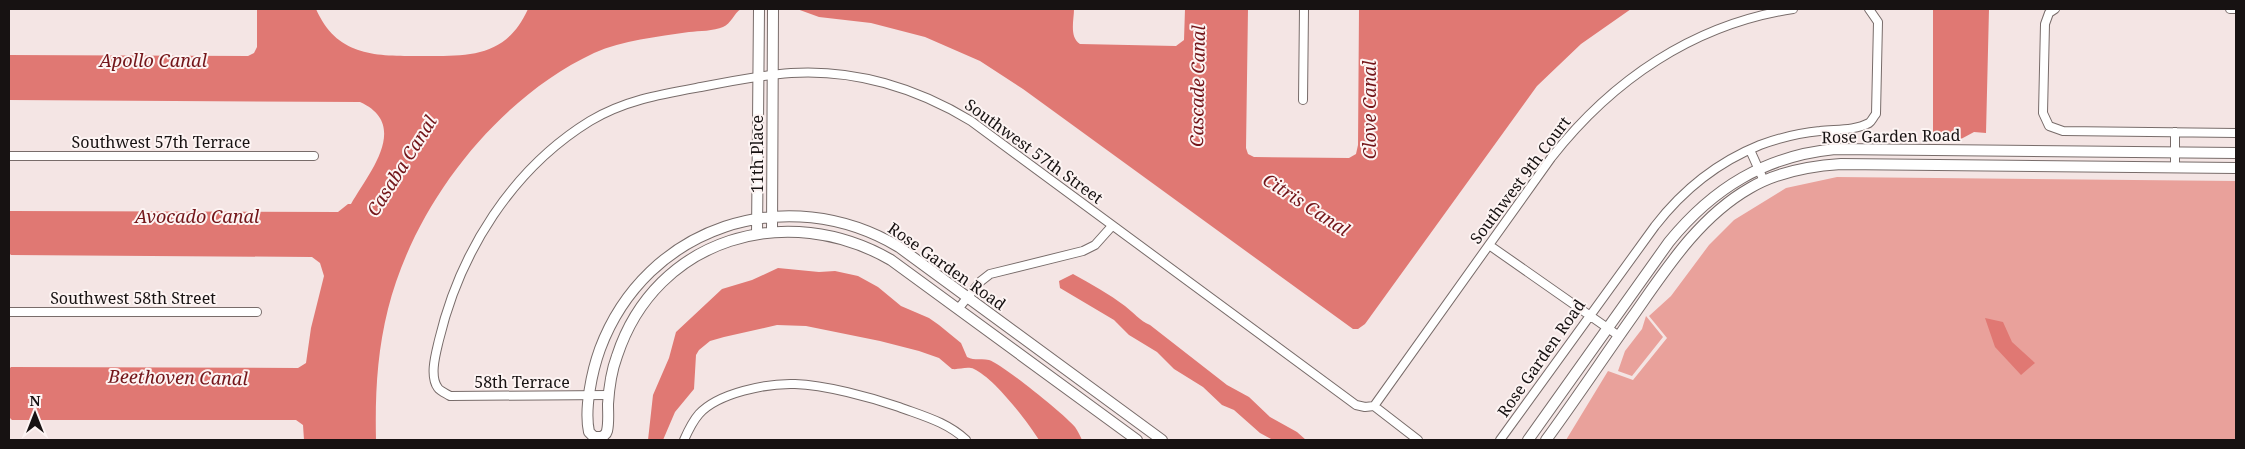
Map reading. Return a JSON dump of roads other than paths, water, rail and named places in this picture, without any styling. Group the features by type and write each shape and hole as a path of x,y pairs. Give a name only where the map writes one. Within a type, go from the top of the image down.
{"street":[{"path":"1303,100 1304,9"},
{"name":"Southwest 9th Court","path":"1374,406 1569,135 1597,105 1633,75 1699,36 1734,22 1793,9"},
{"path":"2230,9 2236,9"},
{"name":"11th Place","path":"757,234 759,10"},
{"name":"11th Place","path":"772,232 773,10"},
{"name":"Rose Garden Road","path":"1500,440 1654,226 1679,198 1721,165 1750,150 1798,134 1855,128 1870,123 1876,114 1878,22 1871,10"},
{"path":"2052,11 2044,24 2043,113 2049,126 2063,131 2236,132"},
{"name":"Southwest 57th Street","path":"438,389 434,379 438,346 449,305 465,265 482,233 503,201 539,162 572,134 616,107 653,96 792,73 845,75 890,84 932,99 971,121 1356,405 1365,408 1374,406"},
{"path":"2175,132 2175,167"},
{"name":"Rose Garden Road","path":"1528,440 1669,242 1694,212 1722,190 1758,170 1790,157 1835,149 2236,153"},
{"path":"1750,150 1764,181"},
{"name":"Southwest 57th Terrace","path":"9,156 314,156"},
{"name":"Rose Garden Road","path":"1546,440 1676,256 1695,233 1739,195 1764,181 1800,169 1841,164 2236,168"},
{"name":"Rose Garden Road","path":"1137,440 891,260 860,244 814,232 772,232 732,240 702,253 683,265 656,289 638,312 621,345 614,367 609,395 606,434 598,438 591,435 588,427 590,395 598,358 610,327 632,291 648,273 676,251 698,238 726,226 772,216 814,217 867,231 899,247 1162,440"},
{"path":"958,308 980,281 990,274 1083,251 1100,241 1112,226"},
{"path":"1489,245 1619,336"},
{"name":"Southwest 58th Street","path":"9,312 257,312"},
{"path":"684,440 688,429 699,414 714,402 734,394 764,387 795,384 869,397 940,421 966,440"},
{"name":"58th Terrace","path":"438,389 450,396 609,395"},
{"path":"1374,406 1418,440"}],"water":[{"path":"257,9 316,9 325,25 335,37 347,45 374,54 455,56 484,51 497,45 509,37 519,25 528,9 741,9 726,26 711,30 640,40 594,53 558,73 524,98 493,127 464,159 439,194 417,232 400,270 388,309 381,342 376,407 376,440 304,440 303,425 296,420 12,420 9,417 9,369 11,367 298,368 306,363 311,328 324,276 320,263 312,257 11,255 9,253 10,211 338,212 348,204 351,204 375,165 384,136 382,123 375,112 360,102 9,100 9,55 248,56 254,53 257,47"},
{"path":"797,9 1074,9 1073,33 1080,44 1176,46 1184,40 1185,9 1248,9 1246,148 1248,154 1254,157 1349,158 1356,154 1358,145 1359,9 1631,9 1581,44 1537,86 1365,324 1358,329 1353,329 1023,89 980,61 925,37 871,23 819,17"},
{"path":"1933,9 1989,9 1986,133 1974,132 1961,139 1954,139 1948,134 1933,134"},
{"path":"778,268 819,272 835,271 858,276 878,287 901,306 929,318 939,325 961,343 967,357 989,360 1019,380 1069,421 1082,440 1039,440 1019,412 991,381 974,369 952,369 939,358 880,341 806,326 777,325 710,341 699,350 696,355 694,389 675,412 663,440 648,440 653,395 669,358 676,332 722,289 752,280"},
{"path":"1073,274 1128,308 1227,385 1249,397 1270,417 1297,432 1306,440 1273,440 1260,433 1234,410 1222,405 1203,387 1174,369 1157,352 1129,335 1114,320 1060,288 1059,281"},
{"path":"1985,318 2003,322 2012,342 2035,363 2021,375 1995,347"}],"water label":[{"name":"Apollo Canal","path":"153,61"},
{"name":"Cascade Canal","path":"1198,86"},
{"name":"Clove Canal","path":"1370,110"},
{"name":"Casaba Canal","path":"402,166"},
{"name":"Citris Canal","path":"1306,205"},
{"name":"Avocado Canal","path":"197,217"},
{"name":"Beethoven Canal","path":"178,378"}]}
